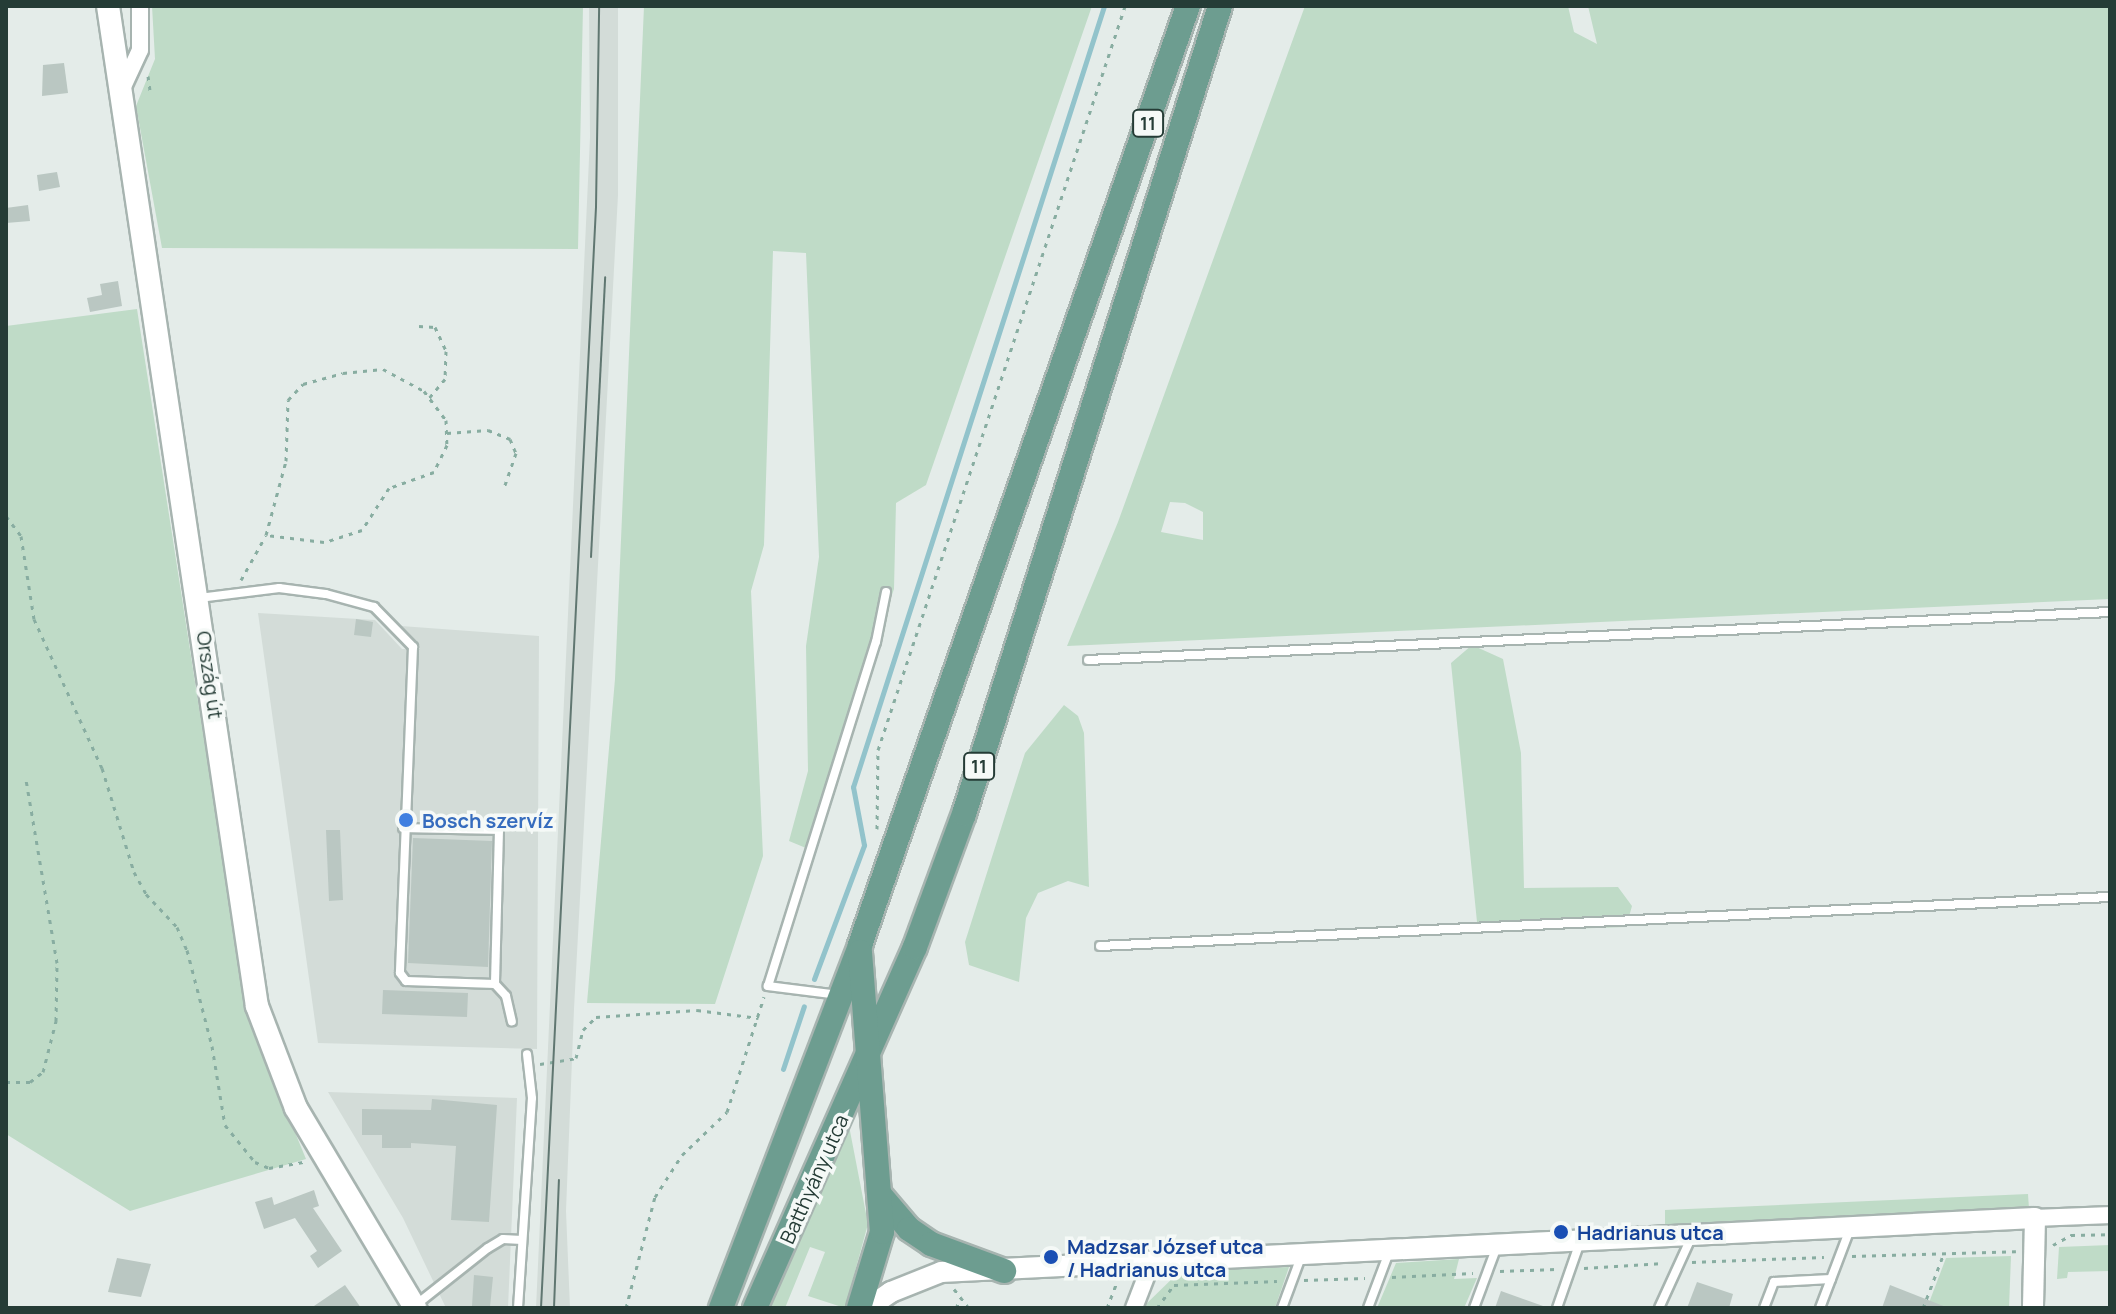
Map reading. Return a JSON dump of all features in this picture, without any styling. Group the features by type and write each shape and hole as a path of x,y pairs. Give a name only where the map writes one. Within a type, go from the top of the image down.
{"main road":[{"name":"Ország út","path":"108,6 257,1006 286,1089 414,1307"},
{"name":"11","path":"841,996 1188,6"},
{"name":"11","path":"871,1049 964,814 1220,6"},
{"path":"859,1308 879,1254 881,1196 871,1118 871,1049 860,945"},
{"name":"Batthyány utca","path":"721,1308 841,996"},
{"name":"Batthyány utca","path":"755,1308 871,1049"},
{"path":"881,1196 909,1229 931,1244 1004,1271"}],"street":[{"path":"122,89 140,50 140,6"},
{"path":"868,1308 891,1292 941,1272 2110,1215"},
{"path":"2033,1308 2035,1218"},
{"path":"1134,1308 1151,1264"}],"lane":[{"path":"198,598 279,588 374,607 413,647 403,828 400,973 406,981 495,984"},
{"path":"841,996 768,986 876,642 886,592"},
{"path":"1088,660 2110,612"},
{"path":"403,828 499,830 495,984 506,996 512,1021"},
{"path":"1100,946 2110,897"},
{"path":"518,1308 532,1098 527,1054"},
{"path":"1820,1308 1851,1228"},
{"path":"1659,1308 1692,1236"},
{"path":"414,1307 488,1248 503,1239 522,1240"},
{"path":"1557,1308 1580,1242"},
{"path":"1474,1308 1497,1246"},
{"path":"1368,1308 1390,1251"},
{"path":"1282,1308 1301,1256"},
{"path":"1764,1308 1774,1282 1831,1279"}],"path":[{"path":"877,843 878,750 1125,6"},
{"path":"419,326 435,327 446,351 445,379 429,398"},
{"path":"234,593 266,535 286,461 288,400 303,384 383,369 429,398 446,420 447,445 434,472 389,488 362,530 324,542 266,535"},
{"path":"447,433 488,430 510,439 516,453 504,487"},
{"path":"6,516 21,536 34,619 102,768 134,872 146,894 177,927 187,950 232,1140 243,1154 269,1168 323,1155"},
{"path":"6,1082 30,1082 43,1072 56,1021 57,963 26,780"},
{"path":"626,1308 655,1197 682,1155 727,1112 768,986"},
{"path":"551,1062 581,1053 583,1030 596,1017 697,1010 758,1018"},
{"path":"1157,1308 1174,1285 2035,1250 2050,1249 2071,1235 2110,1234"},
{"path":"1923,1308 1944,1253"},
{"path":"956,1308 961,1298"}],"shaded area":[{"path":"589,6 618,6 618,195 574,1009 566,1211 570,1308 536,1308 590,137"},
{"path":"258,613 375,620 402,649 420,649 401,626 539,636 537,1049 318,1043"},
{"path":"328,1092 517,1098 508,1308 446,1308 403,1218"}],"green space":[{"path":"152,6 583,6 578,249 162,248 136,106 155,59"},
{"path":"644,6 1092,6 926,485 896,503 894,589 806,848 789,841 808,771 806,646 819,557 806,253 773,251 764,545 751,591 763,856 715,1004 587,1003 615,679"},
{"path":"1305,6 1568,6 1574,32 1597,44 1588,6 2110,6 2110,599 1067,646 1118,522","holes":["1170,502 1185,503 1203,512 1203,540 1161,532"]},
{"path":"137,309 247,1016 306,1159 130,1211 6,1134 6,326"},
{"path":"1472,645 1503,659 1521,753 1524,888 1618,887 1632,906 1626,927 1478,932 1451,663"},
{"path":"1064,705 1078,716 1084,733 1089,887 1068,881 1038,893 1026,918 1019,982 969,965 965,942 1025,753"},
{"path":"844,1127 850,1131 868,1224 845,1308 808,1296 825,1252 810,1247 785,1308 770,1308"},
{"path":"2028,1194 2029,1209 1665,1227 1665,1210"},
{"path":"2110,1245 2110,1271 2068,1272 2067,1278 2057,1279 2059,1247"},
{"path":"2011,1256 2009,1308 1927,1308 1946,1258"},
{"path":"1459,1259 1454,1279 1477,1278 1464,1308 1377,1308 1396,1263"},
{"path":"1289,1267 1275,1308 1142,1308 1180,1271"}],"building":[{"path":"64,63 68,93 42,96 43,65"},
{"path":"57,172 60,187 39,191 37,175"},
{"path":"28,205 30,221 6,223 6,208"},
{"path":"118,281 122,306 90,312 87,298 102,295 100,284"},
{"path":"356,619 373,622 371,637 354,635"},
{"path":"326,830 340,830 343,900 329,901"},
{"path":"413,838 492,841 488,967 408,963"},
{"path":"383,990 468,993 467,1017 382,1014"},
{"path":"432,1099 497,1105 489,1222 451,1220 456,1146 411,1143 411,1148 382,1148 382,1135 362,1135 362,1109 431,1110"},
{"path":"314,1190 319,1206 313,1208 342,1251 318,1268 310,1256 317,1251 295,1218 264,1229 255,1202 272,1197 274,1205"},
{"path":"117,1258 151,1264 141,1297 108,1292"},
{"path":"474,1275 493,1277 490,1307 472,1306"},
{"path":"1697,1282 1733,1294 1729,1308 1687,1308"},
{"path":"345,1285 361,1308 311,1308"},
{"path":"1890,1285 1946,1307 1946,1308 1882,1308"},
{"path":"1501,1291 1543,1306 1495,1308"}],"waterway":[{"path":"814,979 864,845 853,787 1104,6"},
{"path":"783,1069 804,1006"}],"tram line":[{"path":"541,1308 596,207 599,6"},
{"path":"591,557 605,277"},
{"path":"554,1308 559,1180"}],"place":[{"name":"Bosch szervíz","path":"406,820"},
{"name":"Hadrianus utca","path":"1561,1232"},
{"name":"Madzsar József utca / Hadrianus utca","path":"1051,1257"}]}
